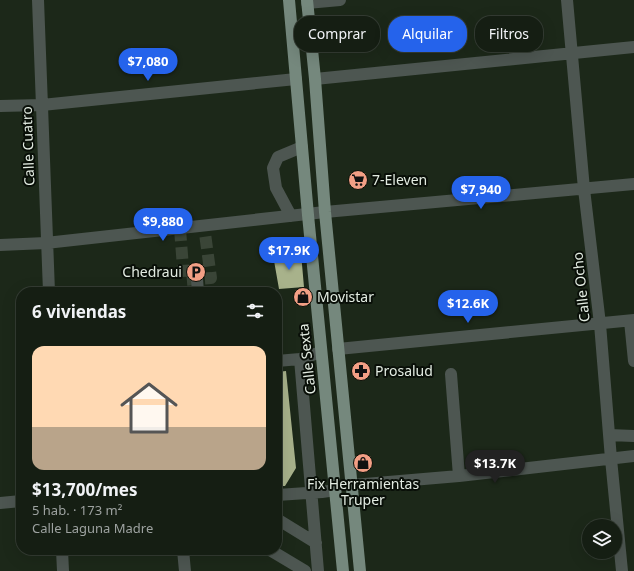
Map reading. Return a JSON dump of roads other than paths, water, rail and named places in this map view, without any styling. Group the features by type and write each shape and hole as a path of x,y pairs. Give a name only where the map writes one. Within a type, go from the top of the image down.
{"main road":[{"name":"Calle Sexta","path":"290,0 308,215 343,571"},
{"path":"307,1 315,79 325,212 360,571"}],"street":[{"name":"Calle Cuatro","path":"38,0 49,287"},
{"path":"307,1 340,0"},
{"name":"Calle Ocho","path":"567,0 584,188 600,324 622,571"},
{"path":"315,79 634,47"},
{"path":"0,106 42,105 296,79"},
{"path":"291,216 276,188 273,168 278,157 302,147"},
{"path":"2,243 46,242 325,212 634,184"},
{"path":"196,279 197,287"},
{"path":"338,349 632,321 634,361"},
{"path":"282,361 300,359 321,352"},
{"path":"300,359 318,571"},
{"path":"451,374 459,476"},
{"path":"609,436 634,436"},
{"path":"352,485 459,476 634,456"},
{"path":"282,495 336,490"},
{"path":"0,503 16,501"},
{"path":"282,523 316,543"},
{"path":"62,555 63,571"},
{"path":"183,555 185,571"},
{"path":"278,555 305,571"}],"tunnel":[{"path":"180,229 184,280 211,278 204,226"}],"place":[{"name":"7-Eleven","path":"358,180"},
{"name":"Chedraui","path":"196,272"},
{"name":"Movistar","path":"303,297"},
{"name":"Prosalud","path":"361,371"},
{"name":"Fix Herramientas Truper","path":"363,463"}]}
